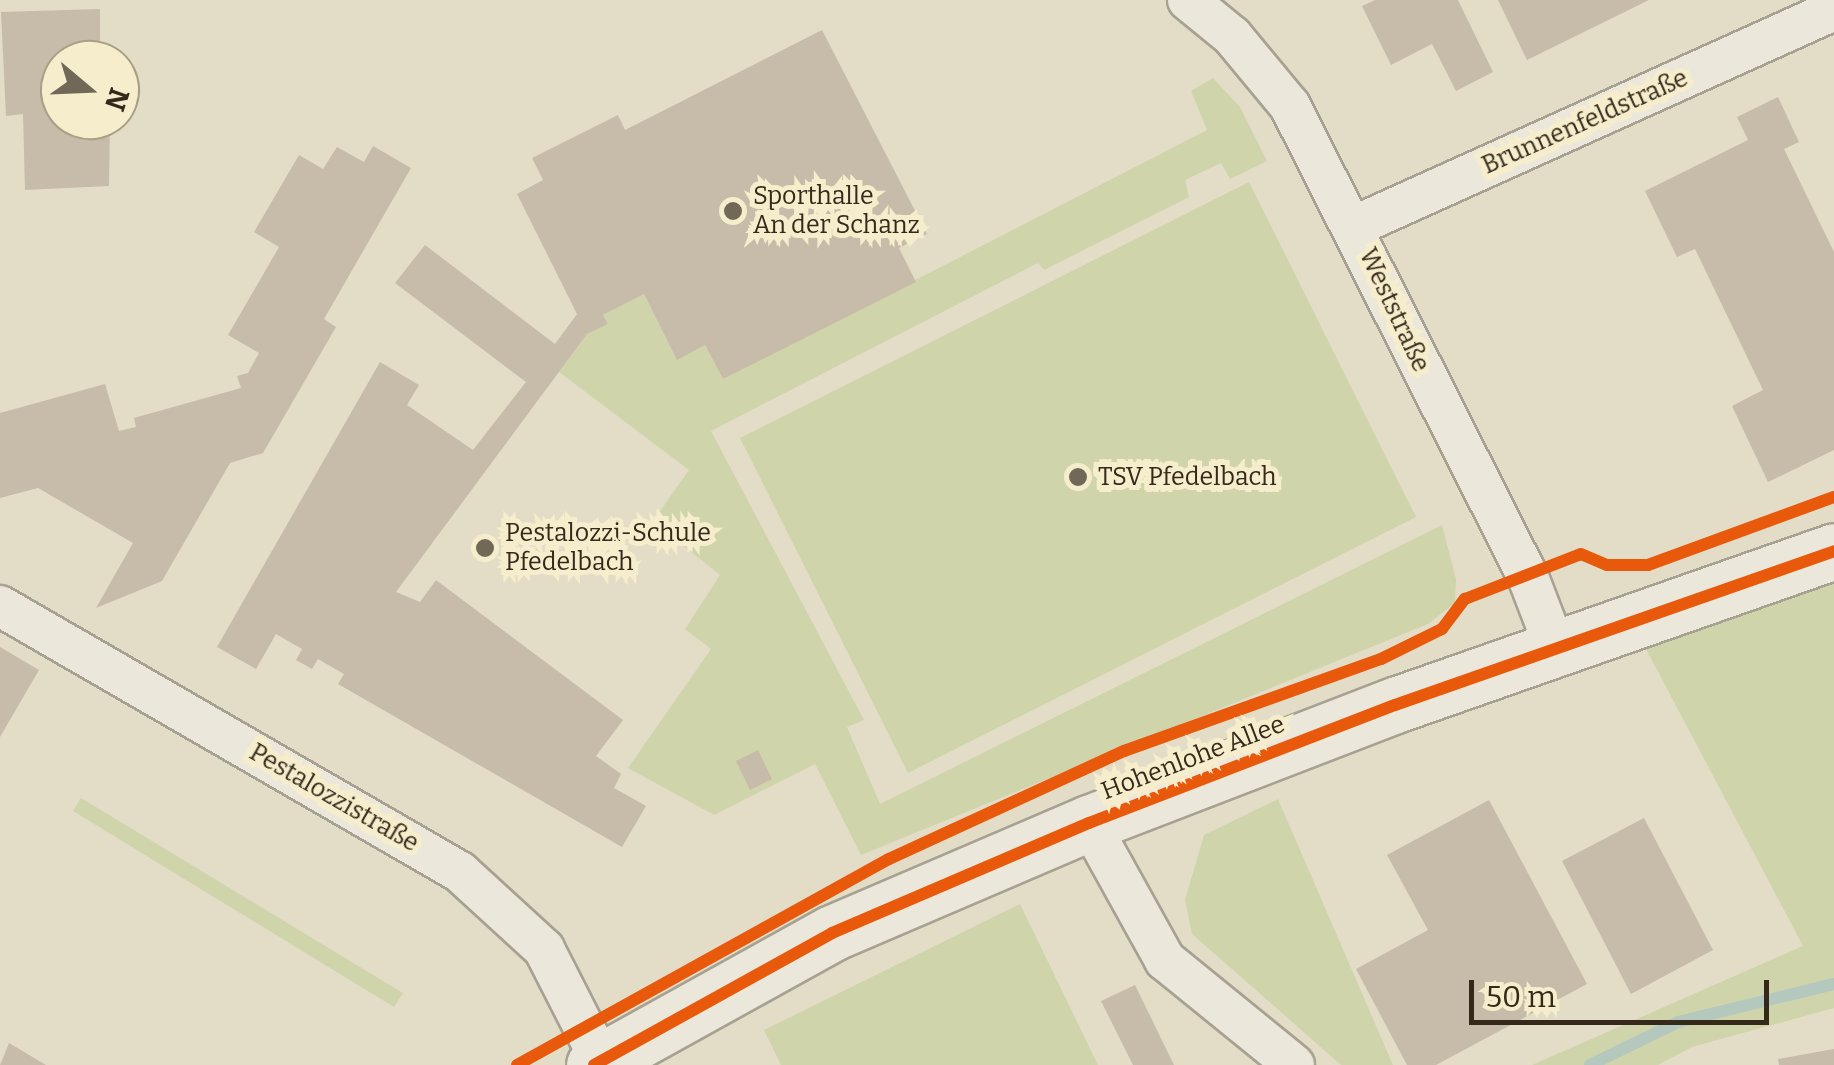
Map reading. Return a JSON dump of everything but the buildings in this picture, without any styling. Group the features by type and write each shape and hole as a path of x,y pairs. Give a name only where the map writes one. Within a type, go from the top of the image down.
{"street":[{"name":"Weststraße","path":"1188,0 1232,36 1290,106 1355,226 1528,577 1556,650"},
{"name":"Brunnenfeldstraße","path":"1355,226 1819,9"},
{"name":"Hohenlohe Allee","path":"598,1063 832,933 1089,823 1834,551"},
{"name":"Pestalozzistraße","path":"0,606 460,872 544,950 598,1063"},
{"path":"1089,823 1165,960 1294,1065"}],"green space":[{"path":"1213,78 1240,107 1267,161 1230,179 1221,163 1185,180 1189,197 1044,270 1038,263 711,431 864,720 847,727 880,804 1442,525 1456,579 1455,603 1428,624 861,855 815,764 714,815 628,768 711,649 685,629 720,575 653,521 689,470 559,372 587,334 608,324 603,315 644,294 677,359 705,345 723,379 1207,130 1191,91"},
{"name":"TSV Pfedelbach","path":"1249,182 1416,517 908,773 740,438"},
{"path":"1834,573 1834,1008 1692,1047 1658,1065 1532,1065 1803,946 1646,649"},
{"path":"81,798 403,993 394,1007 73,811"},
{"path":"1278,799 1393,1065 1341,1065 1192,934 1185,900 1204,835"},
{"path":"1020,904 1098,1065 781,1065 764,1030"}],"waterway":[{"path":"1590,1065 1678,1022 1834,984"}],"cycle path":[{"path":"517,1065 889,859 1124,751 1381,659 1442,629 1465,599 1581,554 1607,565 1648,565 1834,497"},
{"path":"594,1065 832,933 1089,823 1395,705 1834,551"}],"place":[{"name":"Sporthalle An der Schanz","path":"733,211"},
{"name":"TSV Pfedelbach","path":"1078,477"},
{"name":"Pestalozzi-Schule Pfedelbach","path":"485,548"}]}
